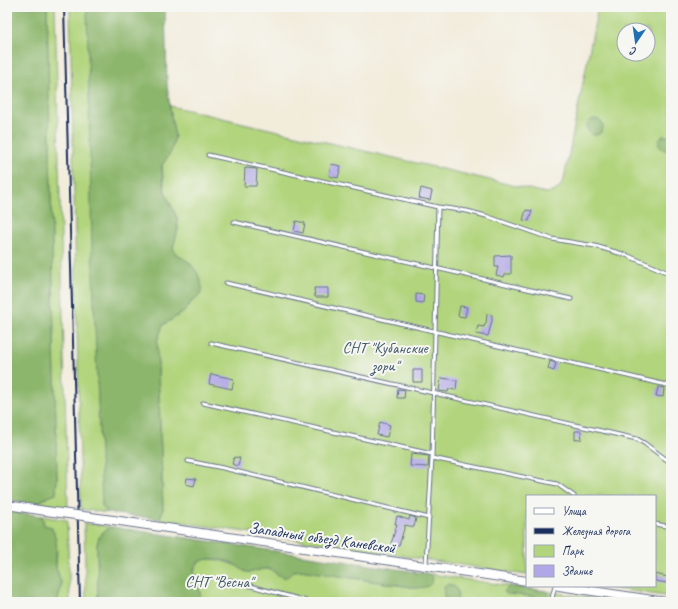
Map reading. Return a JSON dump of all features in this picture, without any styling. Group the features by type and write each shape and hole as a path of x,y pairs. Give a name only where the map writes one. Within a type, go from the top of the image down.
{"main road":[{"name":"Западный объезд Каневской","path":"7,505 526,581"},
{"path":"566,587 666,602"}],"lane":[{"path":"208,155 438,207 467,211 552,239 595,246 626,255 671,274"},
{"path":"426,566 432,456 438,207"},
{"path":"234,222 570,299"},
{"path":"226,283 435,330 671,386"},
{"path":"211,343 434,392 637,439 671,463"},
{"path":"203,403 557,484 573,495"},
{"path":"188,461 223,468 429,518"},
{"path":"656,524 671,527"},
{"path":"229,580 310,602"},
{"path":"551,602 555,587"}],"green space":[{"path":"7,7 47,7 57,478 56,494 43,499 38,504 7,500"},
{"path":"47,7 55,7 68,508 38,504 54,492 57,478"},
{"path":"70,7 90,7 102,506 108,513 81,509"},
{"path":"87,7 165,7 167,84 175,136 171,152 162,165 162,174 165,192 177,218 178,229 173,248 176,254 189,262 197,272 202,289 200,295 190,303 185,311 163,325 157,341 163,509 160,519 108,513 102,506 92,251"},
{"name":"СНТ \"Кубанские зори\"","path":"598,7 671,7 671,597 606,587 656,587 656,495 526,495 526,575 160,519 163,509 157,341 163,325 185,311 190,303 200,295 189,262 176,254 173,248 178,229 177,218 165,192 162,165 171,149 174,137 170,106 546,193 557,189 564,179"},
{"path":"595,119 601,121 603,127 601,133 595,135 589,133 587,127 589,121"},
{"path":"662,136 667,136 671,139 671,146 667,151 659,146 659,140"},
{"path":"7,511 42,516 44,525 51,527 56,542 56,567 61,583 57,602 7,602"},
{"path":"42,516 67,520 70,602 57,602 61,589 61,582 56,568 57,549 44,525"},
{"path":"84,523 113,527 108,529 97,544 98,602 86,602"},
{"path":"113,527 430,574 433,578 426,587 418,588 300,570 293,571 286,577 283,577 270,569 246,572 232,563 217,559 205,559 196,564 194,569 194,575 200,594 200,602 98,602 97,544 102,533"},
{"name":"СНТ \"Весна\"","path":"203,559 222,561 253,572 266,569 278,575 300,570 417,588 433,578 430,574 617,602 200,602 199,587 194,571 198,563"},
{"path":"449,584 455,587 458,593 457,602 446,602 444,587"},
{"path":"509,586 546,591 549,595 547,600 542,600 535,597 507,594 504,592"}],"building":[{"path":"331,164 341,166 338,178 329,176"},
{"path":"245,168 257,169 256,186 244,186"},
{"path":"421,188 432,191 430,200 419,198"},
{"path":"526,210 532,211 529,221 523,220"},
{"path":"296,221 305,223 303,233 294,231"},
{"path":"511,255 511,274 505,274 504,277 496,275 498,267 495,267 495,256"},
{"path":"314,288 328,288 328,297 315,297"},
{"path":"416,294 424,295 423,303 416,302"},
{"path":"460,306 467,307 465,317 458,316"},
{"path":"487,314 492,315 488,336 476,334 478,326 484,327 486,324"},
{"path":"550,361 556,363 554,371 548,369"},
{"path":"413,370 422,370 422,382 413,382"},
{"path":"211,374 234,379 232,389 209,384"},
{"path":"441,378 457,380 456,390 449,389 448,392 439,391"},
{"path":"658,387 664,388 663,397 656,396"},
{"path":"398,389 405,390 404,398 397,398"},
{"path":"380,422 390,425 387,437 377,435"},
{"path":"575,431 581,431 582,439 575,440"},
{"path":"411,454 429,456 428,467 410,466"},
{"path":"234,457 240,458 238,466 232,464"},
{"path":"187,478 196,479 194,486 186,484"},
{"path":"397,516 409,520 410,516 416,518 414,527 405,525 399,546 391,544 397,524 395,524"},
{"path":"656,574 668,577 667,583 656,581"}],"railway":[{"path":"64,7 80,602"}]}
